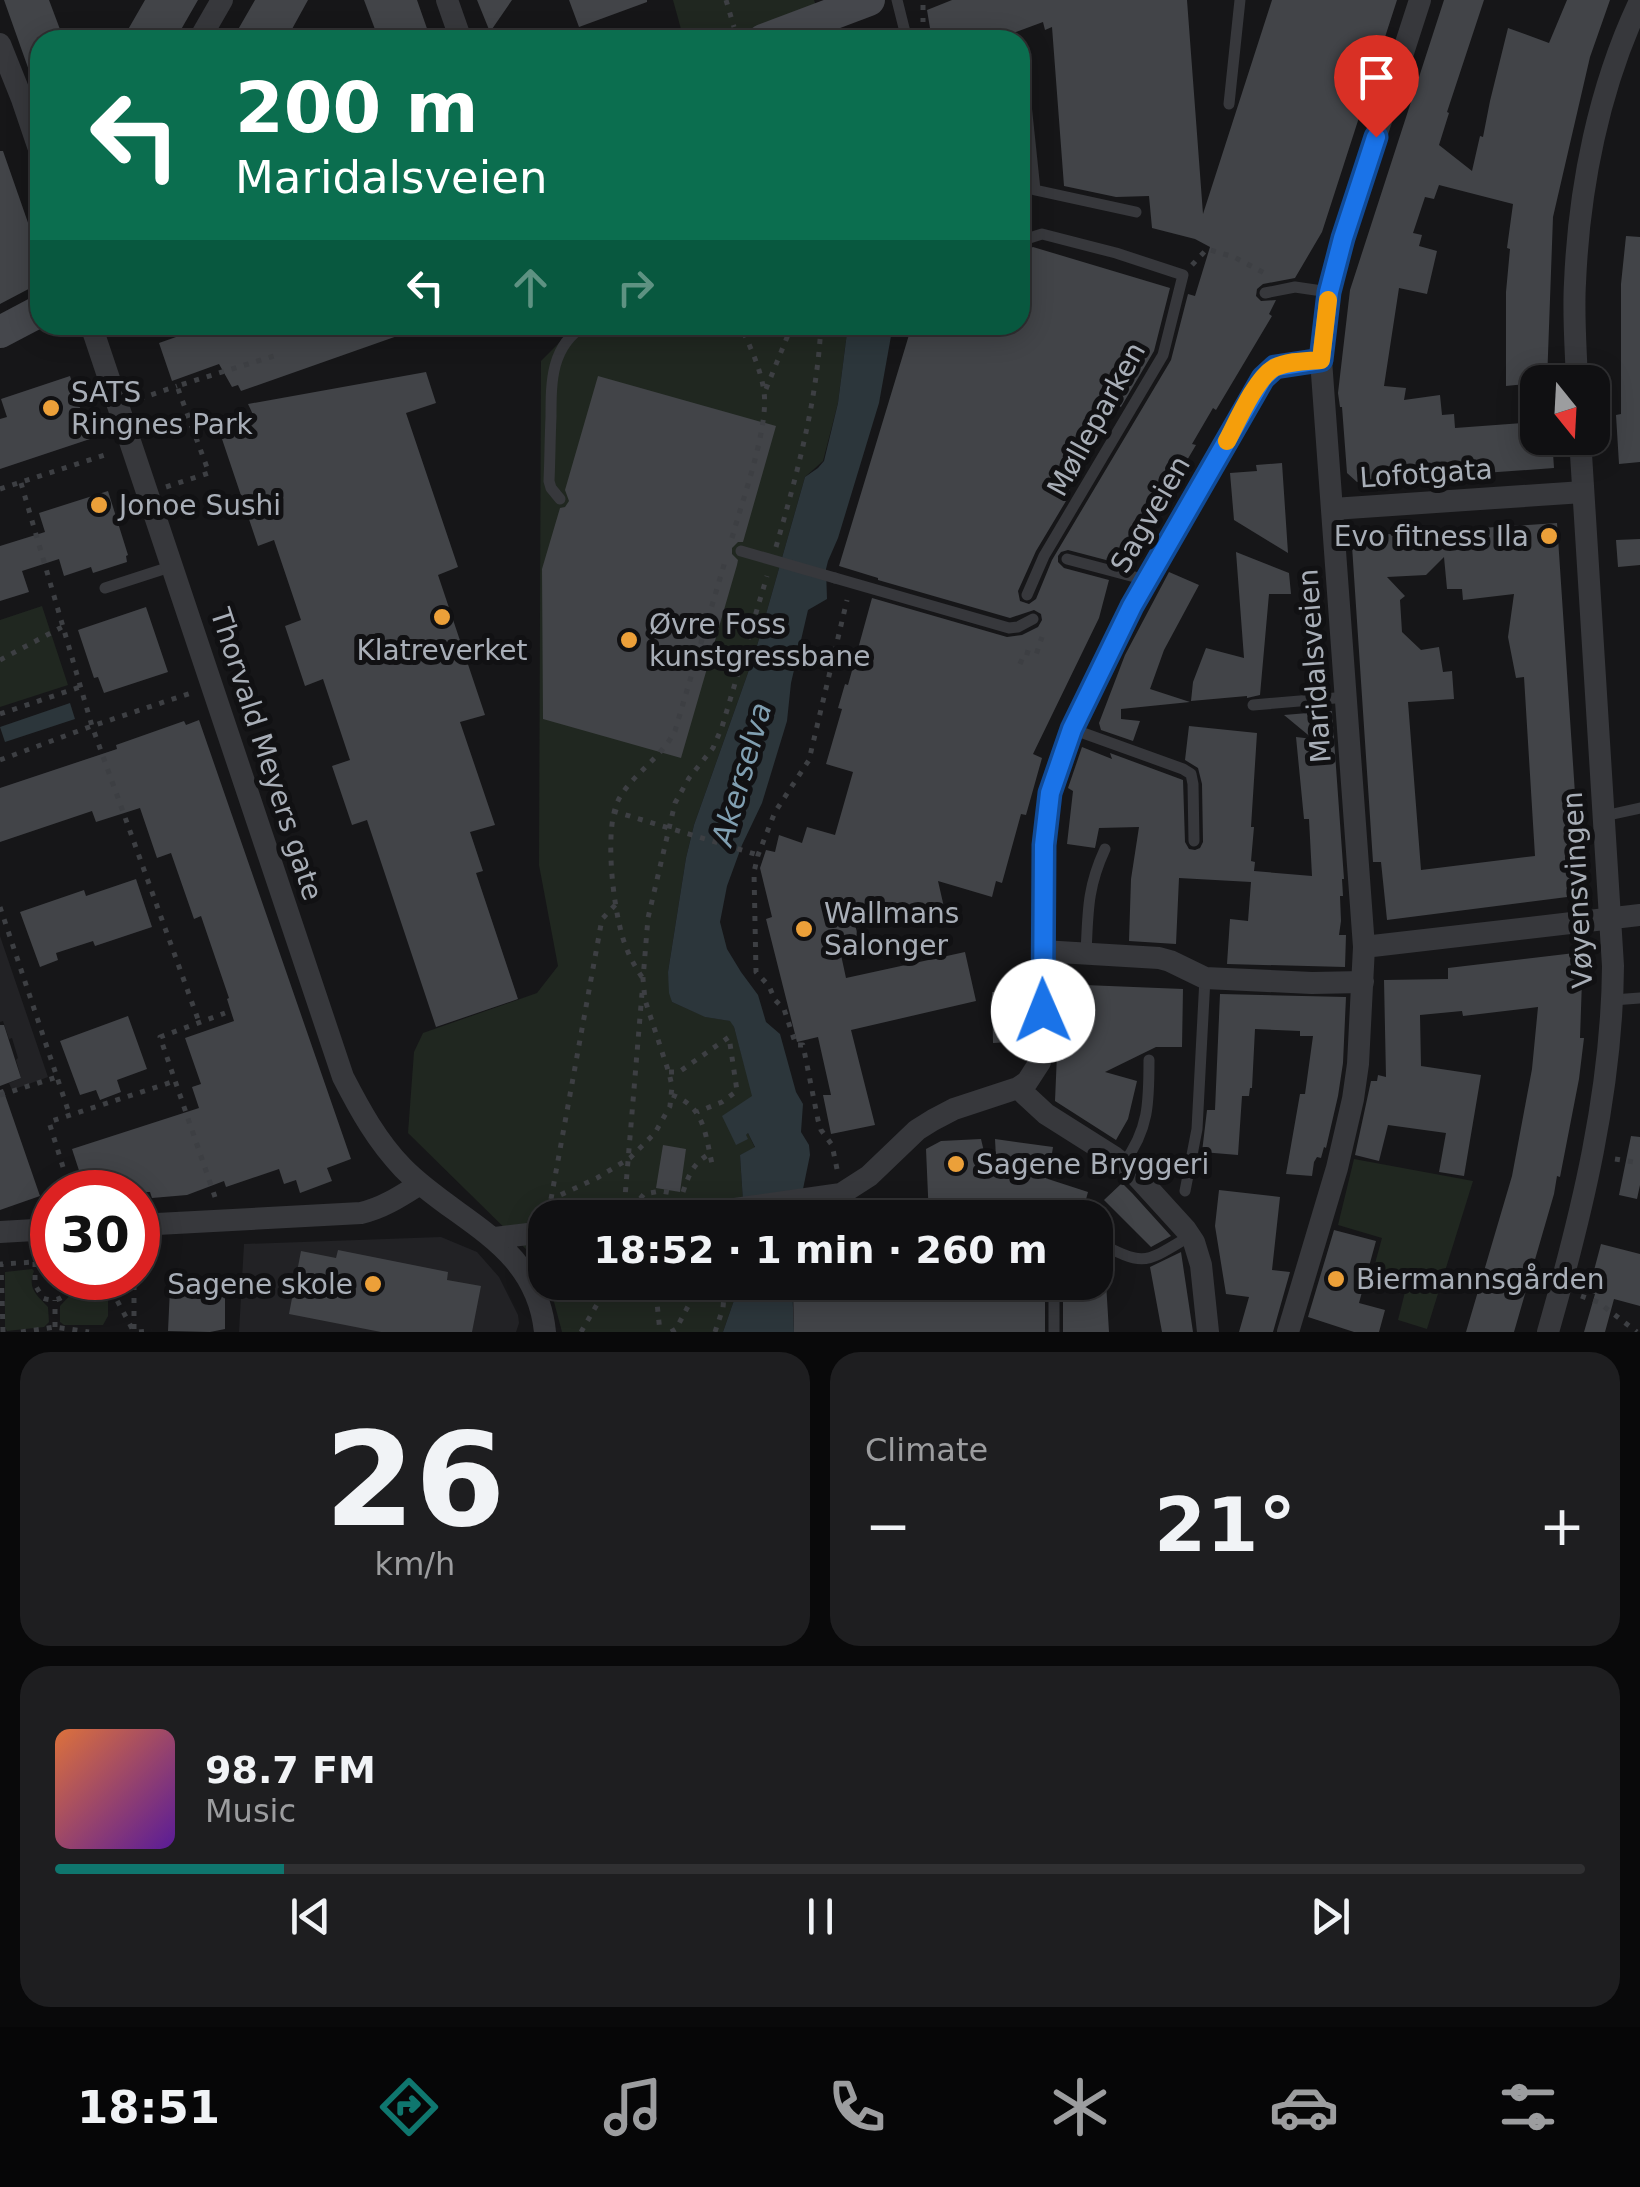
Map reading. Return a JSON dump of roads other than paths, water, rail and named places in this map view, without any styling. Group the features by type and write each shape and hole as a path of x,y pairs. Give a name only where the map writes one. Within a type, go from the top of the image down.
{"street":[{"path":"205,30 222,0"},
{"path":"447,0 458,30"},
{"path":"772,30 869,0"},
{"name":"Maridalsveien","path":"1288,1332 1347,1131 1358,1064 1363,982 1364,947 1321,360 1329,292 1343,238 1420,0"},
{"path":"1577,365 1574,288 1582,202 1603,106 1640,0"},
{"path":"0,44 4,68 30,129"},
{"path":"0,332 30,317"},
{"name":"Thorvald Meyers gate","path":"94,335 344,1077 376,1137 401,1166 507,1250 525,1274 546,1332"},
{"name":"Sagveien","path":"1018,1088 1040,1062 1047,813 1056,772 1072,729 1146,580 1263,378 1275,367 1321,360"},
{"name":"Vøyensvingen","path":"1548,1332 1595,1137 1608,1062 1613,1000 1581,455"},
{"name":"Lofotgata","path":"1334,509 1583,492"},
{"path":"1364,947 1640,914"},
{"path":"1042,951 1158,958 1205,978 1363,982"},
{"path":"810,1200 828,1198 857,1186 917,1130 934,1120 964,1105 1018,1088 1046,1114 1123,1164 1190,1236 1201,1265 1208,1332"},
{"path":"160,1224 361,1213 420,1184"},
{"path":"0,1232 30,1230"},
{"path":"495,1238 528,1234"}],"lane":[{"path":"897,0 904,30"},
{"path":"1229,104 1240,0"},
{"path":"1030,143 1035,190 1136,212"},
{"name":"Mølleparken","path":"1027,594 1044,556 1163,355 1183,275 1116,252 1042,234 1030,238"},
{"path":"1265,293 1295,287 1329,292"},
{"path":"560,499 549,481 551,378 564,342 573,335"},
{"name":"Mølleparken","path":"1067,540 1068,519"},
{"path":"742,551 1009,628 1033,620"},
{"path":"1066,559 1146,580"},
{"path":"106,588 173,566"},
{"path":"1253,705 1346,697"},
{"path":"1072,729 1191,774 1194,841"},
{"path":"1604,816 1640,808"},
{"path":"1086,954 1090,888 1105,849"},
{"path":"1185,1190 1196,1129 1205,978"},
{"path":"1613,1000 1640,998"},
{"path":"1123,1164 1143,1130 1149,1106 1148,1060"},
{"path":"1113,1250 1143,1260 1190,1236"},
{"path":"1054,1300 1054,1332"}],"water":[{"name":"Akerselva","path":"847,335 891,335 879,403 826,569 827,599 808,610 791,683 787,721 762,803 727,886 720,922 727,949 758,995 766,1022 780,1034 803,1104 801,1132 810,1155 803,1200 743,1200 740,1155 755,1147 748,1133 748,1139 736,1145 722,1116 752,1096 734,1027 730,1021 705,1017 672,1002 668,972 694,825 755,653 805,477 824,461 838,403"},
{"path":"70,703 75,719 5,742 0,727"},
{"path":"734,1300 793,1300 794,1332 723,1332"}],"place":[{"name":"SATS Ringnes Park","path":"51,408"},
{"name":"Jonoe Sushi","path":"99,505"},
{"name":"Evo fitness Ila","path":"1549,536"},
{"name":"Klatreverket","path":"442,617"},
{"name":"Øvre Foss kunstgressbane","path":"629,640"},
{"name":"Wallmans Salonger","path":"804,929"},
{"name":"Sagene Bryggeri","path":"956,1164"},
{"name":"Biermannsgården","path":"1336,1279"},
{"name":"Sagene skole","path":"373,1284"}]}
